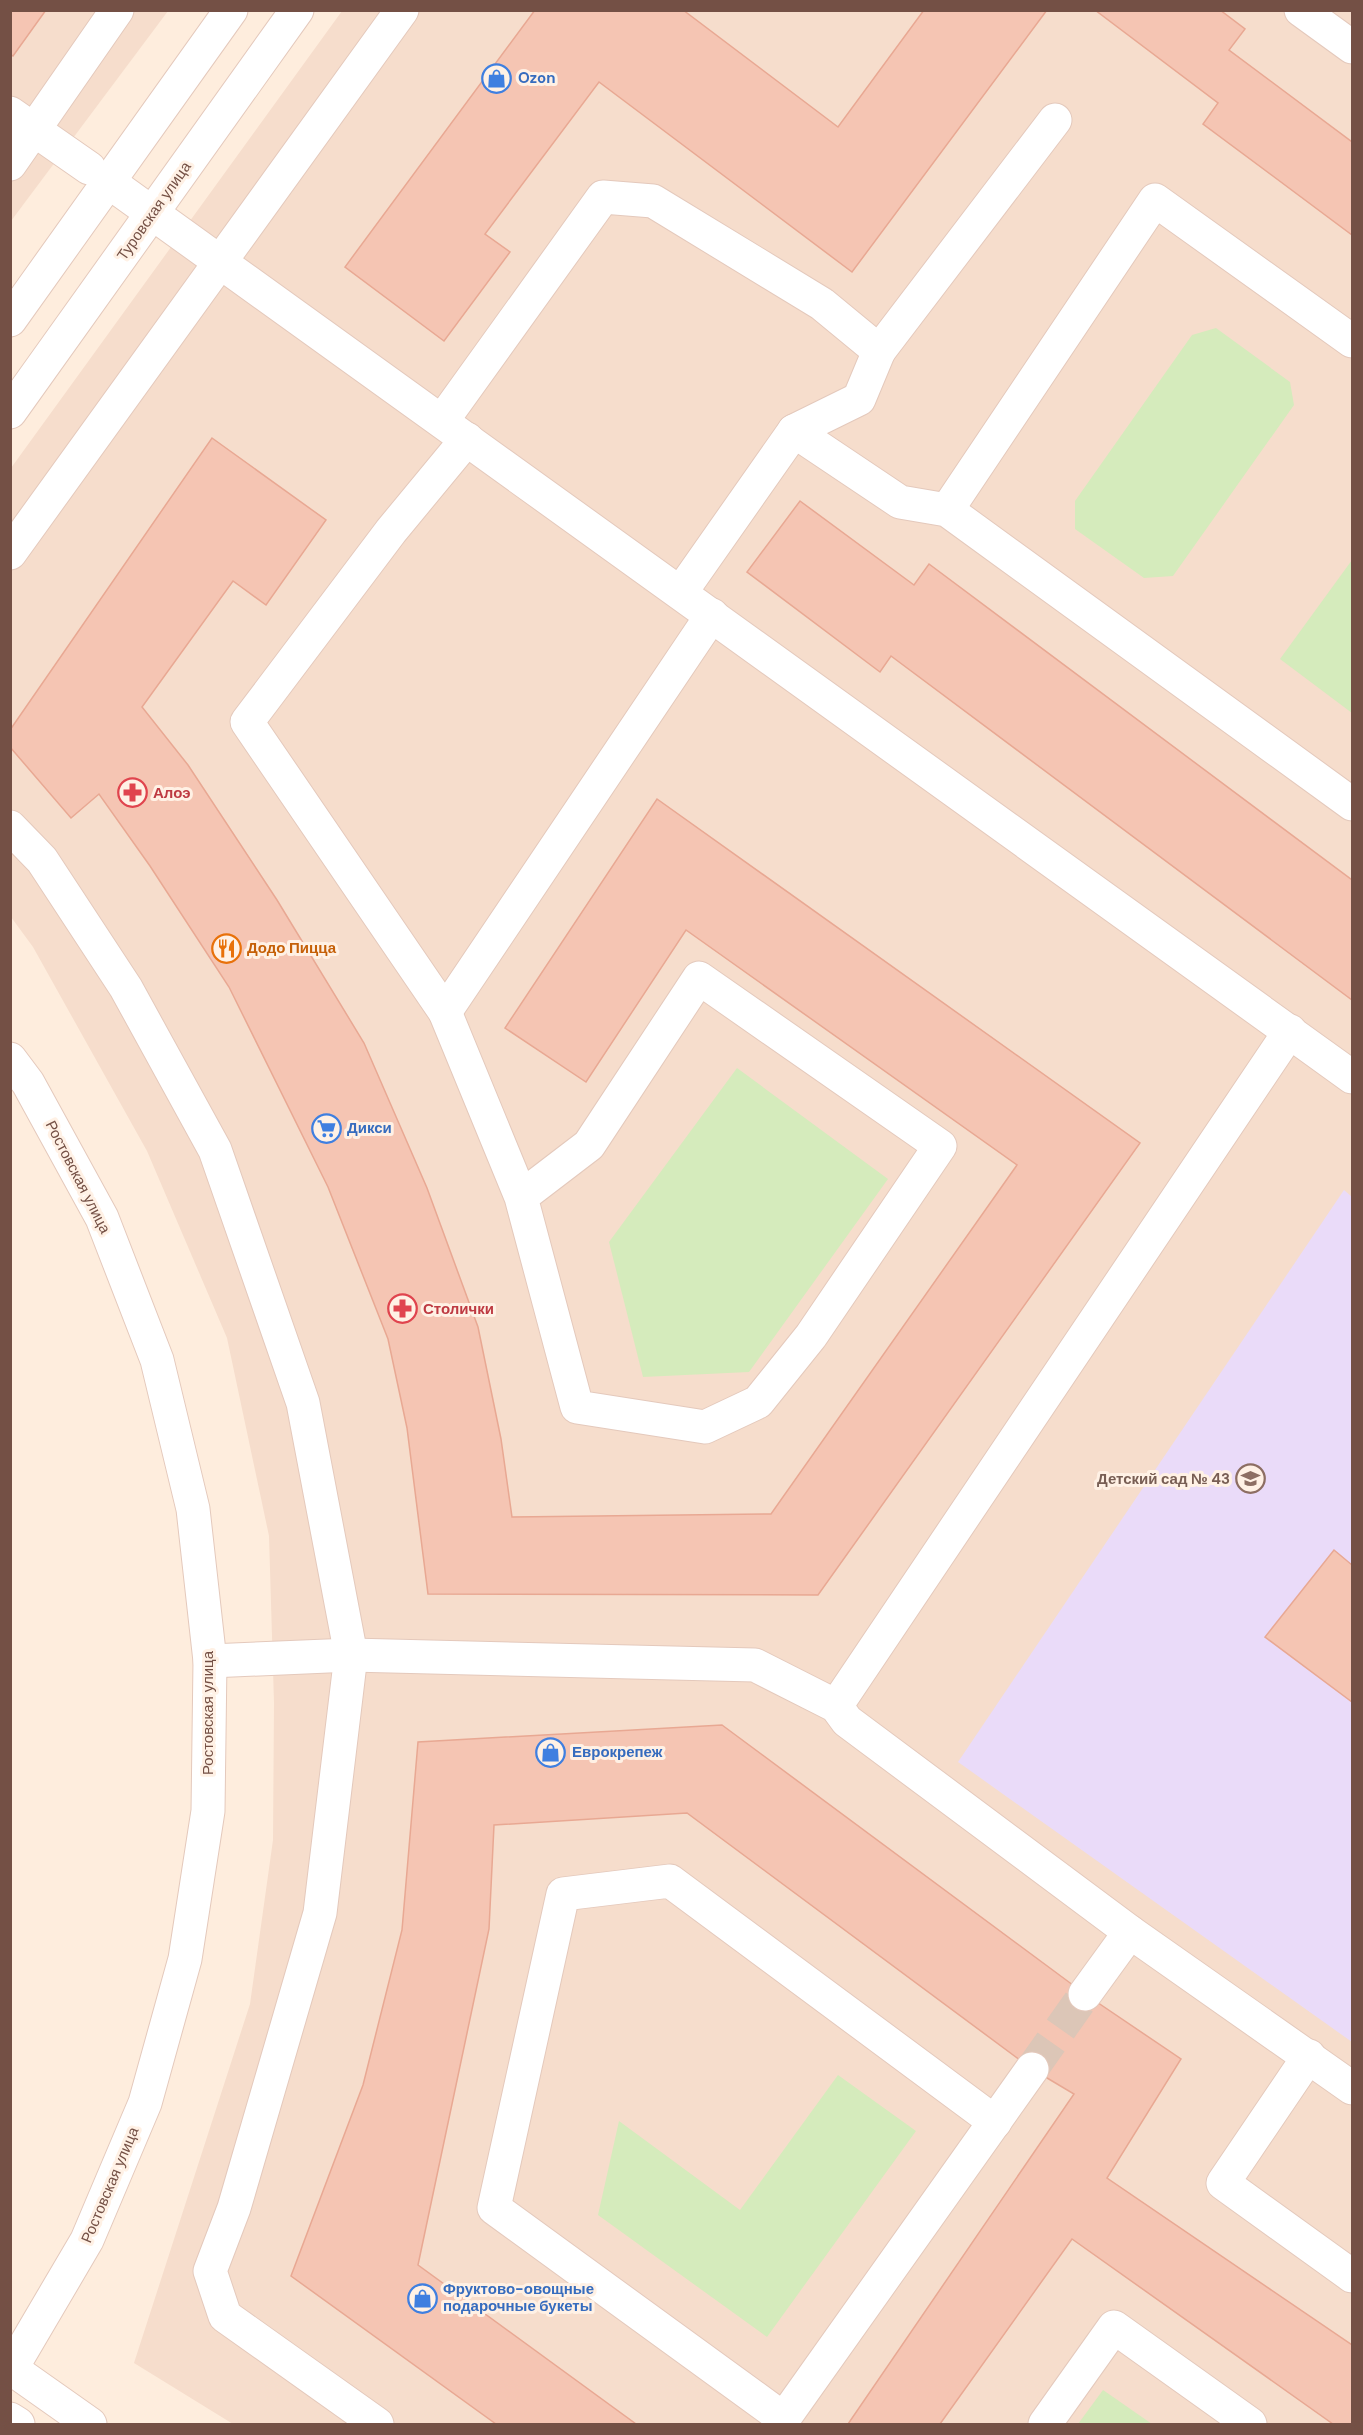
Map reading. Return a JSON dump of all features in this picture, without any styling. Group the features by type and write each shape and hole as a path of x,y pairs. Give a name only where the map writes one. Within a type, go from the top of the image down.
{"street":[{"path":"10,164 23,121 117,10"},
{"path":"10,320 99,175 231,10"},
{"name":"Туровская улица","path":"10,412 297,10"},
{"path":"10,553 210,253 402,10"},
{"path":"1300,10 1353,47"},
{"path":"681,592 794,431 860,399 879,351 1055,120"},
{"path":"23,121 210,253 1353,1077"},
{"path":"521,1197 589,1145 699,978 940,1146 811,1336 758,1402 705,1427 577,1407 521,1197 445,1012 247,722 391,531 603,197 653,201 822,304 879,351"},
{"path":"946,510 1155,200 1353,341"},
{"path":"794,431 900,502 946,510 1353,804"},
{"path":"445,1012 712,615"},
{"path":"10,827 42,860 126,988 215,1150 303,1403 351,1655 320,1913 234,2208 210,2271 225,2316 377,2424"},
{"path":"836,1706 1290,1031"},
{"name":"Ростовская улица","path":"10,1059 28,1083 102,1218 157,1360 194,1509 210,1661 208,1811 185,1959 148,2092 87,2240 11,2370 90,2424"},
{"path":"210,1661 351,1655 755,1665 836,1706 847,1721 1130,1932 1353,2088"},
{"path":"995,2122 669,1881 563,1894 494,2208 782,2422 995,2122 1032,2069"},
{"path":"1085,1994 1130,1932"},
{"path":"1309,2056 1223,2183 1353,2276"},
{"path":"1045,2424 1114,2328 1250,2424"},
{"path":"10,2419 18,2424"}],"shaded area":[{"path":"11,11 168,11 11,221"},
{"path":"342,11 1352,11 1352,2424 233,2424 134,2363 250,2004 273,1840 274,1703 269,1536 227,1338 147,1151 33,947 11,917 11,468"},
{"name":"Детский сад № 43","path":"1344,1190 1352,1197 1352,2042 958,1762"}],"green space":[{"path":"1216,328 1290,382 1294,405 1173,576 1144,578 1075,529 1075,501 1192,335"},
{"path":"1352,560 1352,713 1280,659"},
{"path":"737,1068 888,1179 749,1372 643,1377 609,1242"},
{"path":"838,2075 916,2131 767,2337 598,2215 619,2121 740,2210"},
{"path":"1103,2390 1152,2424 1078,2424"}],"building":[{"path":"10,10 46,10 13,56 10,54"},
{"path":"535,10 683,10 838,127 924,10 1047,10 852,272 599,82 485,234 510,252 444,341 345,267"},
{"path":"1095,10 1220,10 1245,29 1229,50 1352,142 1352,235 1203,124 1218,103"},
{"path":"212,438 326,520 266,605 233,581 142,707 188,765 277,900 364,1043 427,1188 478,1327 501,1439 512,1517 771,1514 1017,1165 686,930 586,1082 505,1028 657,799 1140,1143 818,1595 428,1594 407,1428 388,1339 328,1187 229,987 150,866 99,794 71,818 10,747 10,730"},
{"path":"800,501 914,585 929,564 1352,880 1352,1000 891,656 880,672 747,572"},
{"path":"1334,1550 1352,1565 1352,1702 1265,1637"},
{"path":"722,1725 1085,1994 1181,2059 1107,2178 1352,2345 1352,2424 1333,2424 1072,2239 940,2424 848,2424 1074,2094 1032,2069 687,1813 494,1825 489,1929 418,2265 636,2424 496,2424 291,2276 363,2085 402,1930 418,1742"}],"tunnel":[{"path":"1032,2069 1085,1994"}],"place":[{"name":"Ozon","path":"497,78"},
{"name":"Алоэ","path":"132,793"},
{"name":"Додо Пицца","path":"226,948"},
{"name":"Дикси","path":"326,1128"},
{"name":"Столички","path":"402,1309"},
{"name":"Детский сад № 43","path":"1251,1479"},
{"name":"Еврокрепеж","path":"551,1752"},
{"name":"Фруктово-овощные подарочные букеты","path":"422,2298"}]}
